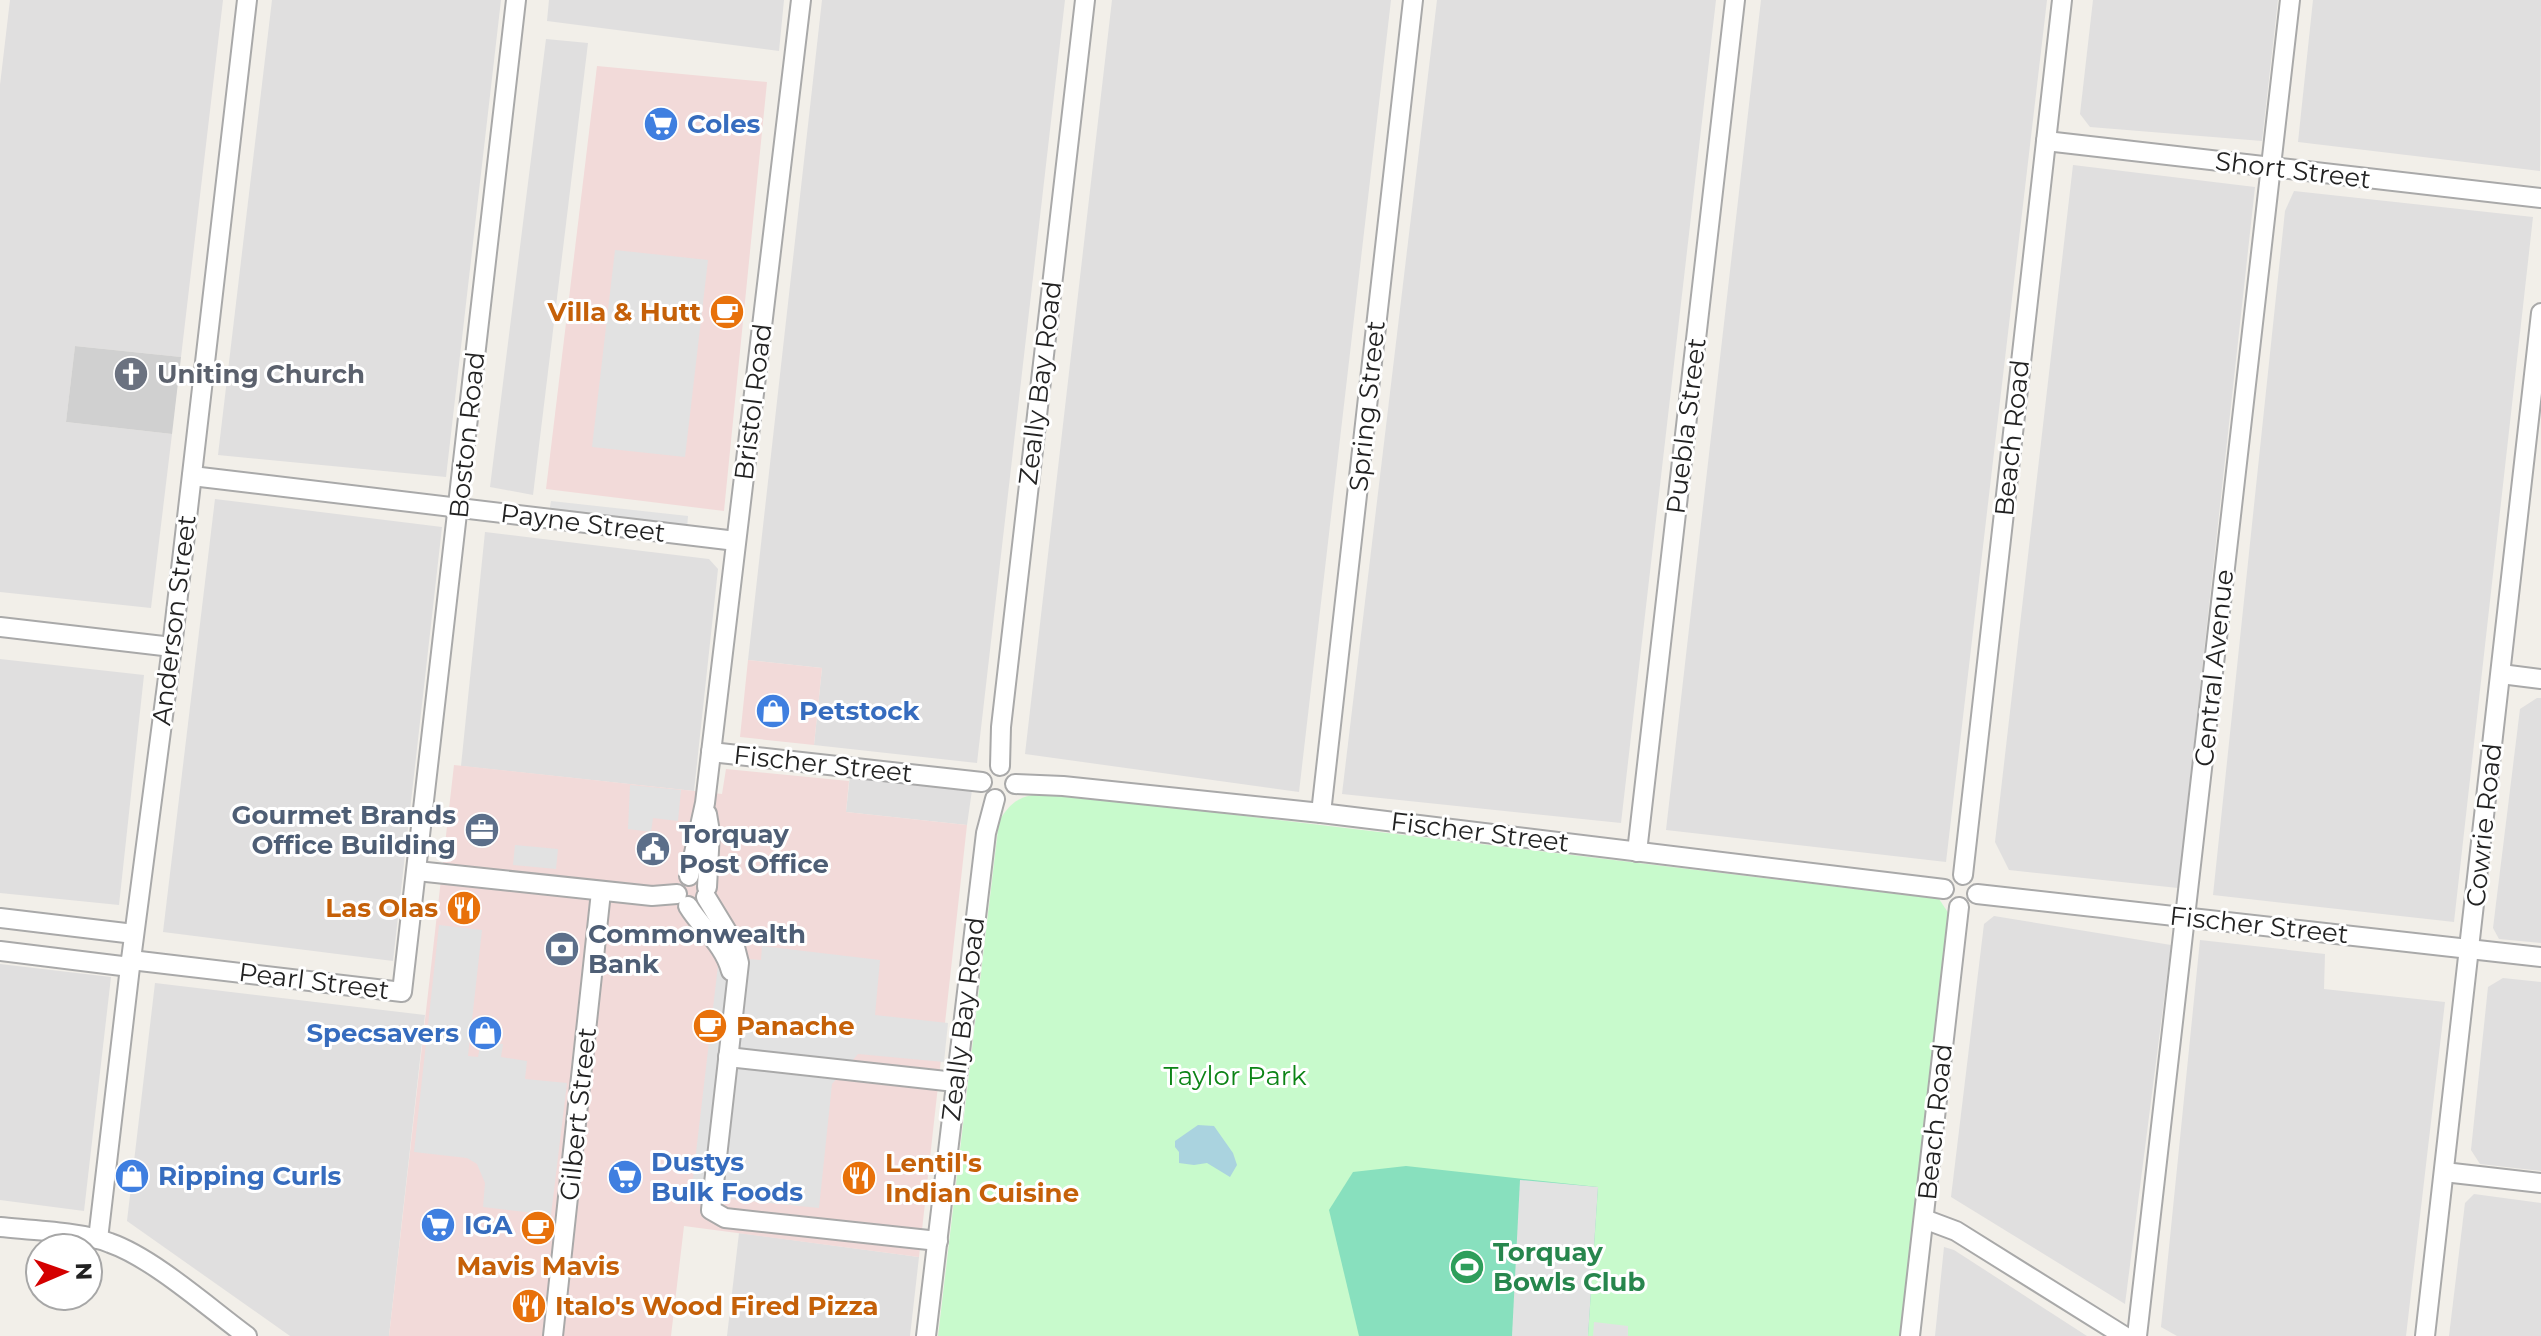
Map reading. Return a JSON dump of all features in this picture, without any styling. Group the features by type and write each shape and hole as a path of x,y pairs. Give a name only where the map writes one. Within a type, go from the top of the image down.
{"street":[{"name":"Anderson Street","path":"99,1232 130,963 172,647 247,0"},
{"name":"Boston Road","path":"417,871 516,0"},
{"name":"Bristol Road","path":"689,876 705,803 801,0"},
{"name":"Zeally Bay Road","path":"1000,766 1001,727 1085,0"},
{"name":"Spring Street","path":"1321,813 1413,0"},
{"name":"Puebla Street","path":"1637,852 1735,0"},
{"name":"Beach Road","path":"1963,875 2062,0"},
{"name":"Central Avenue","path":"2137,1336 2290,0"},
{"name":"Short Street","path":"2046,141 2541,198"},
{"name":"Cowrie Road","path":"2425,1336 2501,674 2532,473 2541,313"},
{"name":"Payne Street","path":"192,476 736,541"},
{"path":"0,627 172,647"},
{"path":"2501,674 2541,679"},
{"name":"Fischer Street","path":"711,752 982,782"},
{"path":"1000,766 1009,770 1015,784 1006,797 995,799 985,793 982,782 989,769 1000,766"},
{"name":"Fischer Street","path":"1015,784 1063,786 1321,813 1944,889"},
{"name":"Zeally Bay Road","path":"926,1336 986,833 995,799"},
{"name":"Bristol Road","path":"705,803 710,832 707,892"},
{"path":"417,871 663,897 697,906 707,892"},
{"name":"Pearl Street","path":"130,963 402,992 417,871"},
{"path":"1963,875 1973,881 1977,894 1971,905 1959,907 1947,902 1944,889 1950,878 1963,875"},
{"path":"734,1001 731,968 725,952 683,900 680,883 689,876 700,878 731,937 739,972 711,1210 725,1218 938,1241"},
{"name":"Gilbert Street","path":"553,1336 601,892"},
{"name":"Fischer Street","path":"1977,894 2541,957"},
{"name":"Beach Road","path":"1910,1336 1959,907"},
{"path":"0,918 134,934"},
{"path":"31,954 35,922"},
{"path":"0,951 130,963"},
{"path":"728,1057 955,1082"},
{"path":"2444,1172 2541,1183"},
{"path":"1924,1219 1956,1231 2124,1336"},
{"path":"0,1227 41,1232"},
{"path":"104,1241 144,1261 247,1336"}],"shaded area":[{"path":"10,0 223,0 181,357 75,346 66,422 172,434 151,608 0,592 0,85"},
{"path":"272,0 501,0 446,477 218,455"},
{"path":"549,0 784,0 779,51 547,21"},
{"path":"822,0 1065,0 977,763 814,745 822,668 748,660"},
{"path":"1112,0 1391,0 1299,792 1025,754"},
{"path":"1437,0 1716,0 1621,823 1342,794"},
{"path":"1761,0 2047,0 1946,862 1666,830"},
{"path":"2093,0 2278,0 2262,141 2090,127 2080,114"},
{"path":"2313,0 2541,0 2540,171 2298,142"},
{"path":"546,39 588,43 533,495 490,487"},
{"path":"597,66 767,82 724,511 546,489"},
{"path":"2073,165 2255,187 2178,888 2009,870 1995,842"},
{"path":"2294,191 2533,217 2454,922 2213,895 2285,211"},
{"path":"615,250 708,260 685,457 592,447"},
{"path":"75,346 181,357 172,434 66,422"},
{"path":"215,499 442,527 393,961 163,932"},
{"path":"551,501 688,516 687,529 549,513"},
{"path":"485,532 709,559 718,569 694,791 461,766"},
{"path":"0,659 144,675 119,905 0,893"},
{"path":"748,660 822,668 814,745 740,737"},
{"path":"2541,698 2541,943 2499,939 2493,928 2520,709"},
{"path":"454,765 722,794 726,769 849,781 846,812 967,825 919,1257 684,1226 671,1336 389,1336"},
{"path":"850,775 972,790 967,825 846,812"},
{"path":"630,785 681,790 678,821 653,818 651,832 628,829"},
{"path":"515,845 558,849 556,869 513,865"},
{"path":"1994,916 2171,945 2125,1304 1951,1197 1984,924"},
{"path":"439,925 482,930 468,1056 478,1057 481,1042 503,1044 501,1057 527,1061 525,1079 567,1083 551,1215 483,1207 485,1183 477,1164 467,1158 414,1152"},
{"path":"2200,940 2325,954 2324,989 2445,1002 2406,1336 2177,1336 2161,1327"},
{"path":"762,946 880,960 875,1015 948,1023 944,1062 858,1054 832,1084 819,1208 691,1195 719,957 761,960"},
{"path":"0,964 111,977 84,1211 0,1200"},
{"path":"2503,978 2541,982 2541,1171 2480,1164 2471,1150 2488,987"},
{"path":"155,983 425,1015 389,1336 290,1336 127,1221"},
{"path":"1520,1180 1598,1187 1588,1336 1512,1336"},
{"path":"2474,1194 2541,1203 2541,1336 2449,1336 2465,1203"},
{"path":"739,1233 919,1257 910,1336 727,1336"},
{"path":"1944,1247 1954,1250 2087,1336 1935,1336"},
{"path":"1594,1322 1628,1326 1628,1336 1593,1336"}],"green space":[{"name":"Taylor Park","path":"1053,793 1939,899 1951,917 1901,1336 938,1336 999,821 1010,806 1021,798"},
{"name":"Torquay Bowls Club","path":"1406,1166 1598,1187 1588,1336 1359,1336 1329,1210 1353,1172"}],"water":[{"path":"1198,1125 1214,1126 1233,1153 1237,1165 1230,1177 1207,1163 1179,1163 1175,1141"}],"place":[{"name":"Coles","path":"661,124"},
{"name":"Villa & Hutt","path":"727,312"},
{"name":"Uniting Church","path":"131,374"},
{"name":"Petstock","path":"773,711"},
{"name":"Gourmet Brands Office Building","path":"482,830"},
{"name":"Torquay Post Office","path":"653,849"},
{"name":"Las Olas","path":"464,908"},
{"name":"Commonwealth Bank","path":"562,949"},
{"name":"Panache","path":"710,1026"},
{"name":"Specsavers","path":"485,1033"},
{"name":"Ripping Curls","path":"132,1176"},
{"name":"Dustys Bulk Foods","path":"625,1177"},
{"name":"Lentil's Indian Cuisine","path":"859,1178"},
{"name":"IGA","path":"438,1225"},
{"name":"Mavis Mavis","path":"538,1228"},
{"name":"Torquay Bowls Club","path":"1467,1267"},
{"name":"Italo's Wood Fired Pizza","path":"529,1306"}]}
